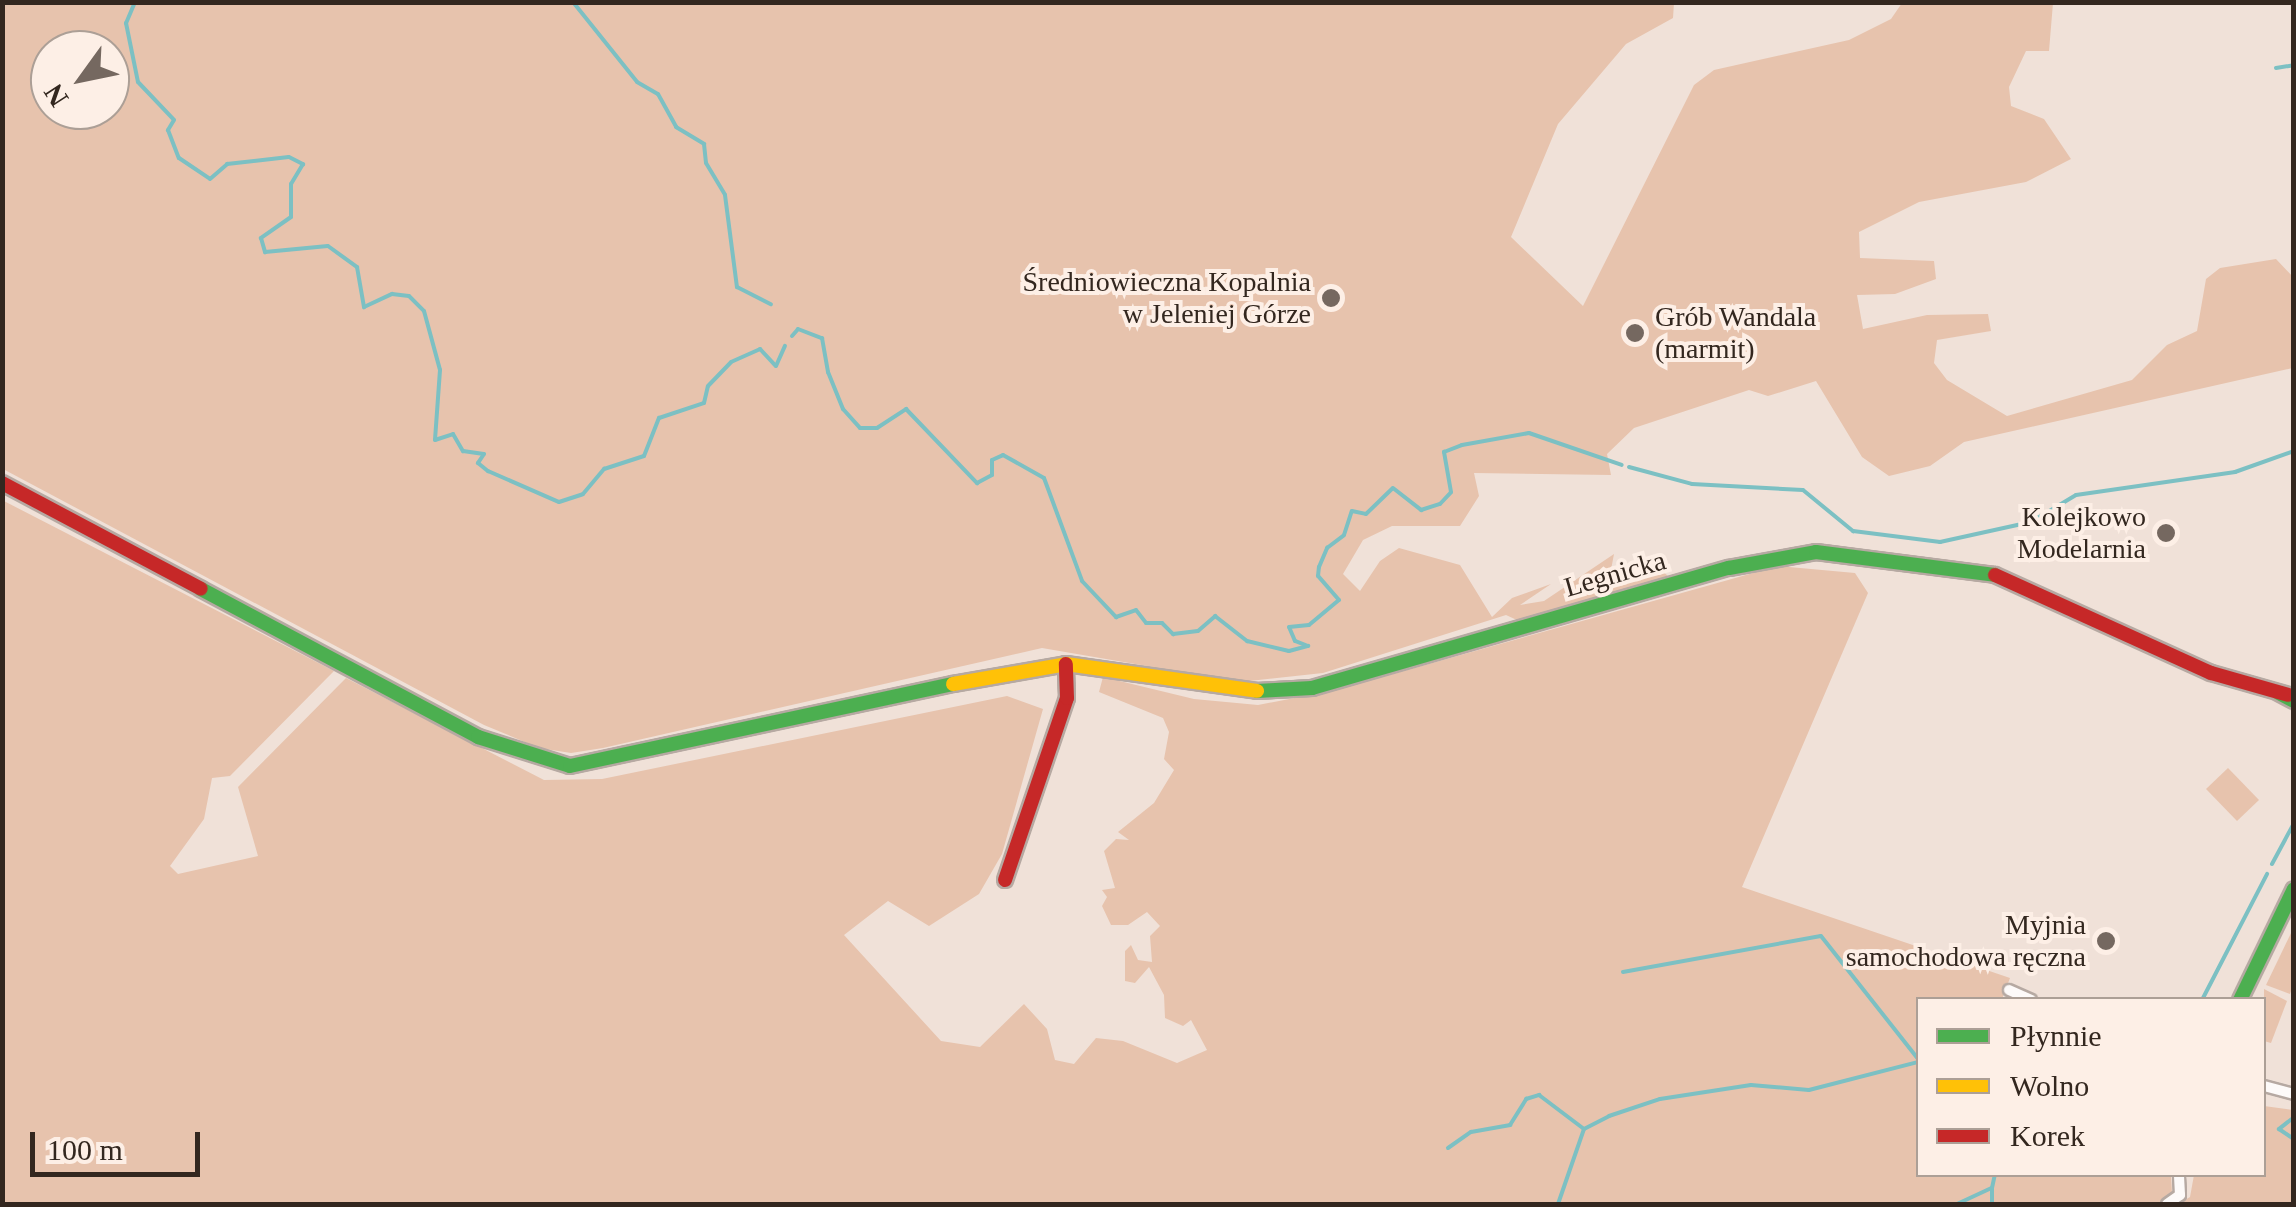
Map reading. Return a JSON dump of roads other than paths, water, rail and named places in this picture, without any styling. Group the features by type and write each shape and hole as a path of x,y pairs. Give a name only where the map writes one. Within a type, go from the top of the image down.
{"main road":[{"name":"Legnicka","path":"2,483 478,737 536,760 604,762 936,684 1066,664 1212,690 1278,693 1729,568 1816,552 1984,570 2211,673 2290,695"},
{"path":"1005,880 1067,698 1066,664"},
{"path":"2241,997 2294,889"}],"street":[{"path":"2009,990 2024,997"},
{"path":"2266,1087 2294,1094"},
{"path":"2168,1204 2180,1195 2179,1177"}],"waterway":[{"path":"135,2 126,23 138,82 174,120 168,130 179,158 210,179 227,164 289,157 303,164 291,184 291,217 261,238 265,252 328,246 357,267 364,307 392,294 409,296 424,311 440,370 435,440 453,434 463,451 484,454 478,463 488,471 559,502 583,494 604,469 644,456 659,418 704,403 708,386 731,362 760,349 776,366 785,346"},
{"path":"573,2 637,82 658,94 676,127 704,144 706,163 725,195 737,287 771,304"},
{"path":"2276,68 2294,65"},
{"path":"792,336 798,329 822,338 828,372 843,409 860,428 877,428 906,409 977,483 992,475 992,460 1003,455 1044,478 1082,581 1116,617 1136,610 1146,623 1162,623 1173,634 1198,631 1215,616 1247,641 1289,651 1308,646 1295,641 1289,627 1309,625 1339,600 1318,576 1319,567 1327,548 1344,535 1352,511 1366,514 1393,488 1421,510 1440,504 1451,492 1444,452 1462,445 1529,433 1622,465"},
{"path":"1629,467 1692,484 1803,490 1853,531 1940,542 2031,522 2076,495 2235,472 2294,451"},
{"path":"2272,864 2294,823"},
{"path":"2204,997 2267,874"},
{"path":"1623,972 1821,936 1916,1056"},
{"path":"1558,1204 1584,1129 1609,1116 1660,1099 1751,1085 1809,1090 1916,1063"},
{"path":"1448,1148 1471,1132 1510,1125 1526,1099 1539,1095 1584,1129"},
{"path":"2293,1118 2279,1129 2294,1139"},
{"path":"1957,1204 1992,1188 1994,1177"},
{"path":"1992,1189 1992,1204"}],"place":[{"name":"Średniowieczna Kopalnia w Jeleniej Górze","path":"1331,298"},
{"name":"Grób Wandala (marmit)","path":"1635,333"},
{"name":"Kolejkowo Modelarnia","path":"2166,533"},
{"name":"Myjnia samochodowa ręczna","path":"2106,941"}]}
